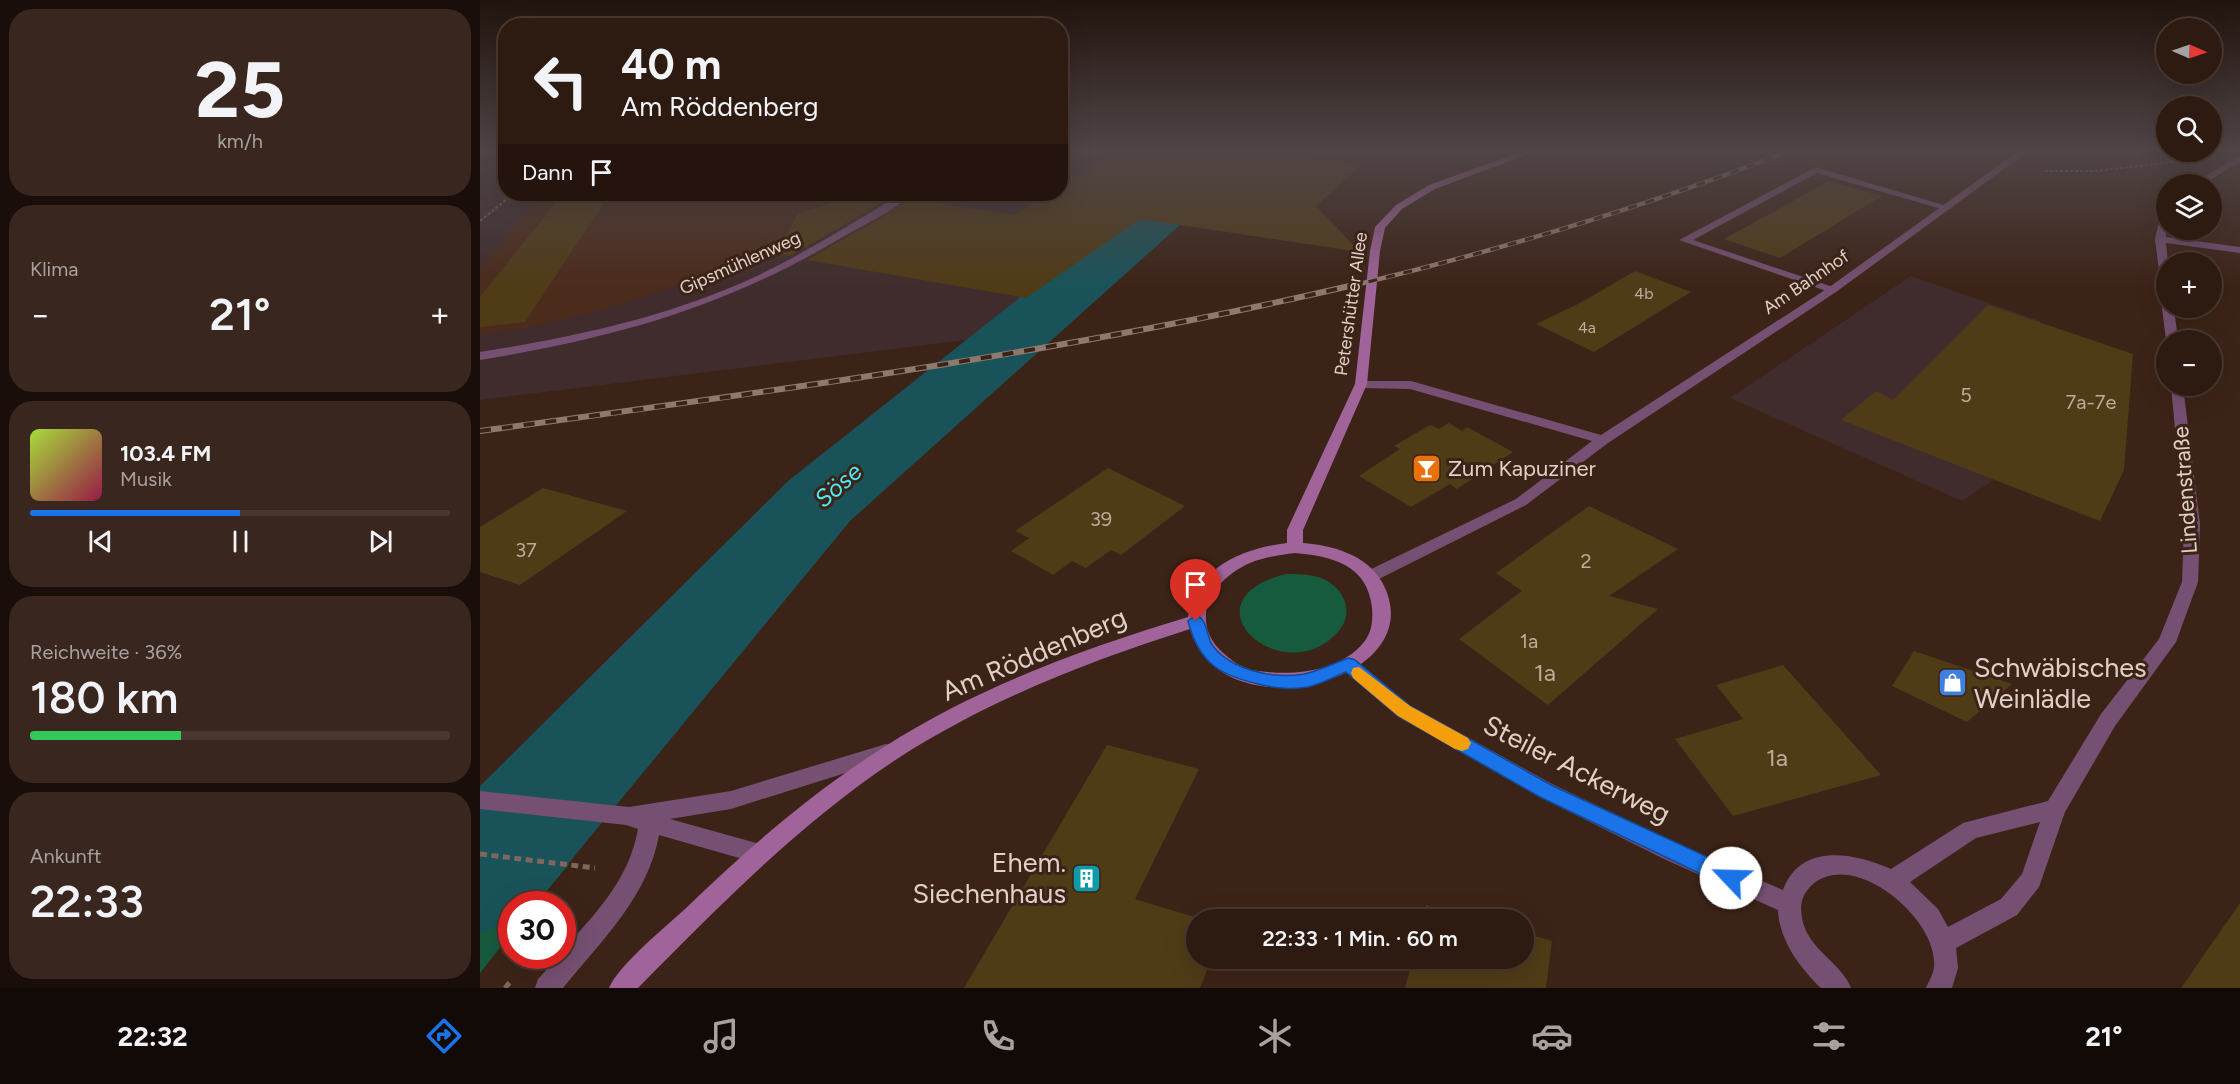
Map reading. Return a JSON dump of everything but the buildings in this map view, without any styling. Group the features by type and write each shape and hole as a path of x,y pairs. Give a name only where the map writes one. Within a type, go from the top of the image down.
{"main road":[{"name":"Petershütter Allee","path":"1295,548 1295,530 1361,384 1375,251 1380,227 1399,207 1417,196"},
{"path":"1295,548 1337,555 1349,561 1369,577 1378,590 1382,605 1382,621 1376,637 1349,664 1307,680 1283,682 1261,680 1222,664 1208,652 1200,637 1196,621 1199,602 1210,584 1225,569 1262,552 1295,548"},
{"name":"Am Röddenberg","path":"760,854 855,777 898,749 1028,682 1155,633 1196,621"},
{"path":"621,988 760,854"}],"street":[{"path":"1767,196 1684,240 1832,290"},
{"path":"1907,196 1948,208"},
{"name":"Am Bahnhof","path":"1369,577 1521,502 1603,440 1832,290 1963,196"},
{"name":"Gipsmühlenweg","path":"480,358 625,324 698,304 808,254 895,201"},
{"path":"2167,240 2240,250"},
{"path":"1361,384 1411,385 1603,440"},
{"name":"Lindenstraße","path":"1943,942 2009,908 2031,880 2055,809 2108,720 2167,642 2190,582 2192,524 2178,396"},
{"name":"Steiler Ackerweg","path":"1349,664 1404,711 1547,792 1672,852 1790,904"},
{"path":"626,816 731,800 898,749"},
{"path":"480,800 626,816 760,854"},
{"path":"1892,881 1971,830 2055,809"},
{"path":"547,988 620,898 637,871 646,847 650,823"},
{"path":"1839,988 1820,973 1802,950 1791,926 1790,904 1795,886 1808,874 1824,867 1845,866 1868,870 1892,881 1913,898 1932,919 1943,942 1947,962 1946,986"}],"path":[{"path":"480,221 504,201"},
{"path":"480,854 569,864"},
{"path":"505,988 510,981"}],"shaded area":[{"path":"480,196 498,196 498,201 1068,201 1068,196 1174,196 990,337 480,400"},
{"path":"538,201 869,201 788,246 676,286 599,311 520,329 480,335 480,268"},
{"path":"1911,276 2040,321 2033,430 1992,481 1962,501 1730,398"}],"green space":[{"path":"1286,574 1310,575 1327,581 1334,586 1344,600 1346,617 1343,625 1337,633 1315,649 1291,652 1269,647 1251,636 1241,620 1242,603 1256,587"},
{"path":"480,854 569,864 547,891 498,891 498,950 480,973"}],"waterway":[{"name":"Söse","path":"480,873 819,501 1181,196"}],"railway":[{"path":"1351,286 1518,242 1665,196"},
{"path":"480,431 811,385 1031,350 1140,330 1358,284"}],"slow traffic":[{"path":"1359,673 1404,711 1462,743"}],"place":[{"name":"Zum Kapuziner","path":"1427,468"},
{"name":"Schwäbisches Weinlädle","path":"1953,683"},
{"name":"Ehem. Siechenhaus","path":"1087,878"}],"route":[{"path":"1196,621 1200,637 1208,652 1222,664 1240,674 1261,680 1283,682 1307,680 1328,674 1349,664 1404,711 1547,792 1731,878"}]}
